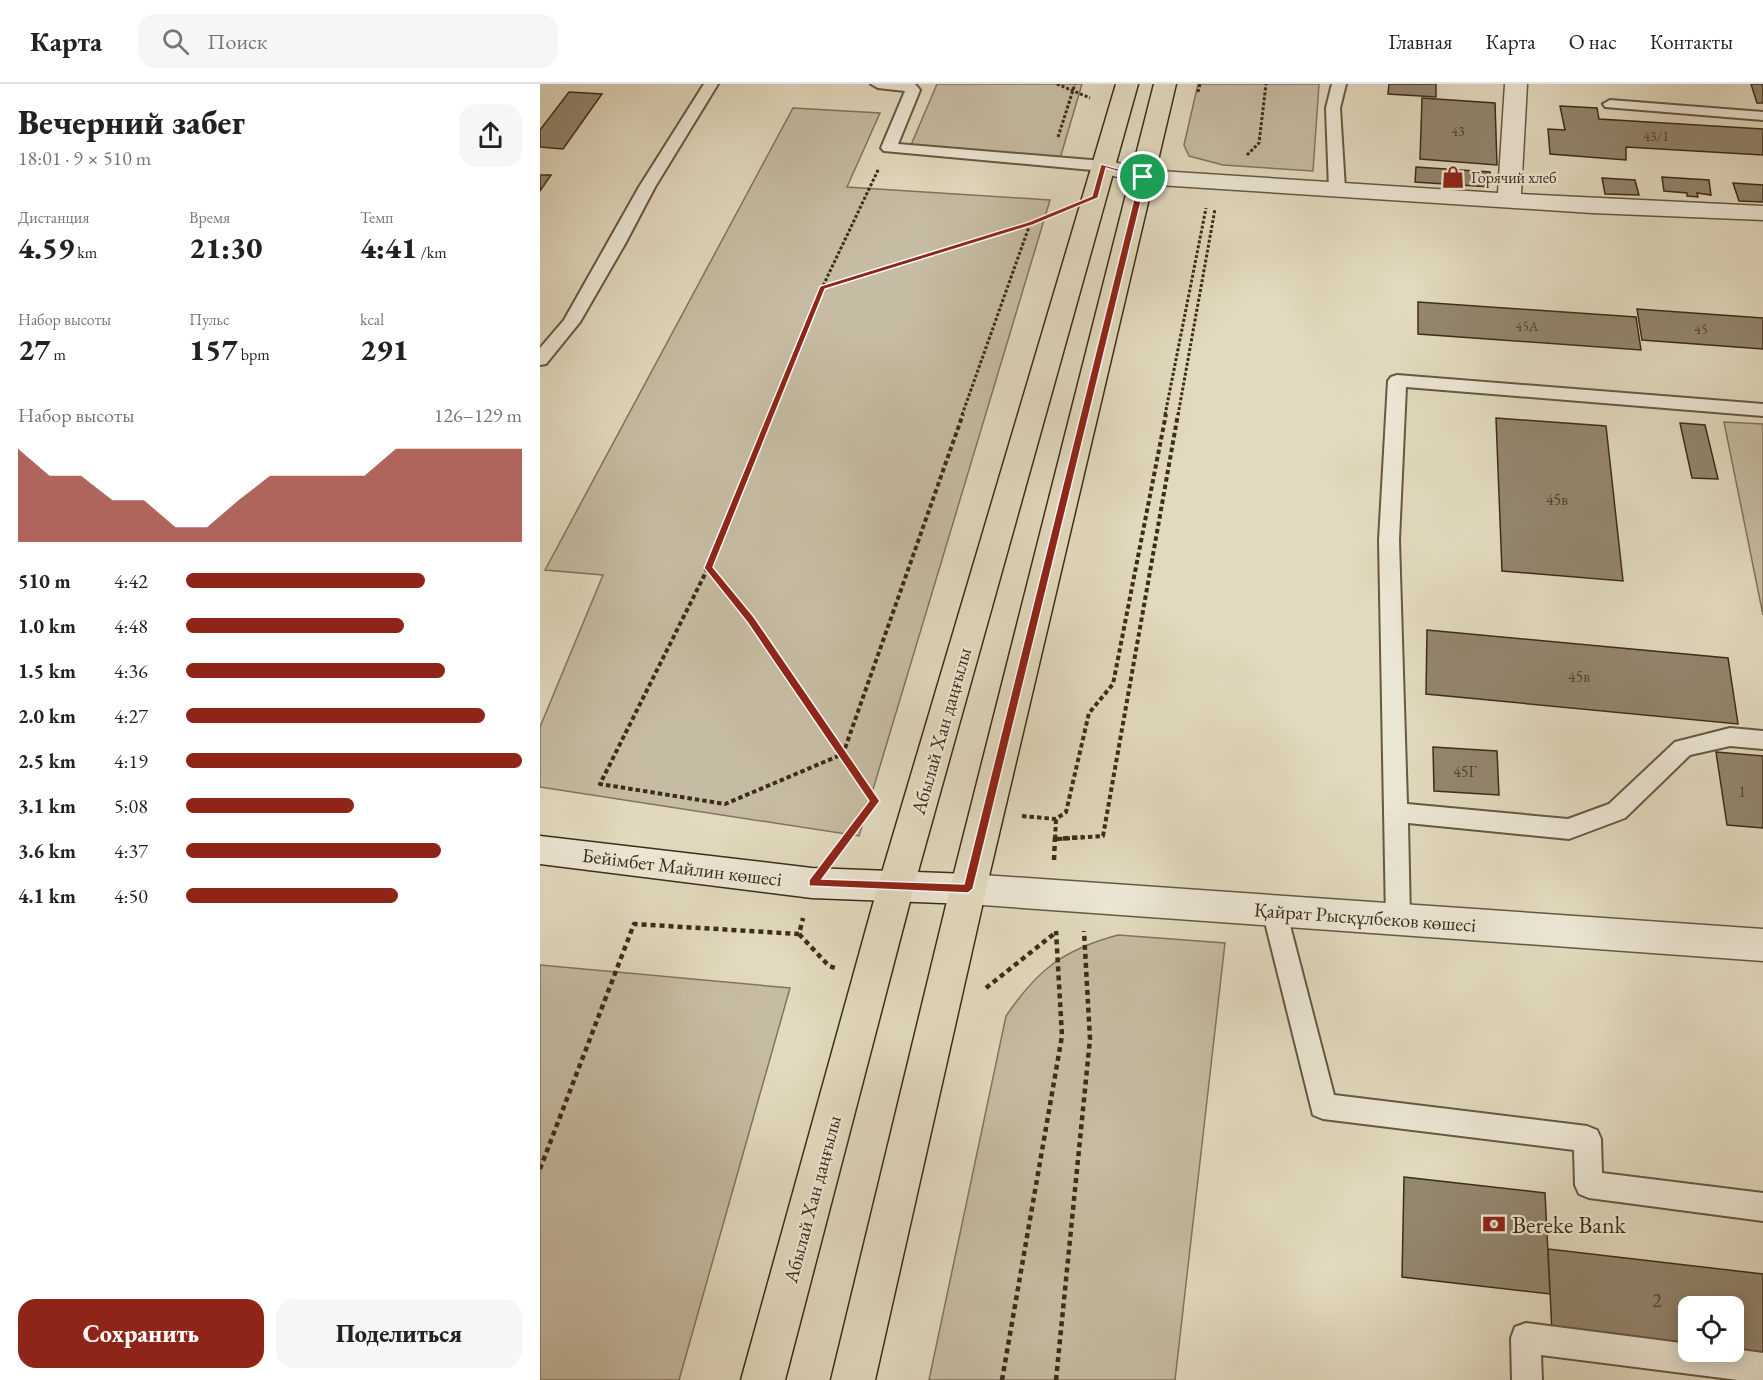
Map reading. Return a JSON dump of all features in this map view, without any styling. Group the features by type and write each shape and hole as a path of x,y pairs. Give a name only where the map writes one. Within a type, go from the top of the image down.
{"main road":[{"name":"Абылай Хан даңғылы","path":"763,1380 896,886 1127,84"},
{"path":"853,1380 968,889 1165,84"}],"street":[{"path":"1509,199 1516,84"},
{"path":"1103,165 1143,177 1593,206 1763,213"},
{"name":"Бейімбет Майлин көшесі","path":"540,850 812,883 968,889"},
{"name":"Қайрат Рысқұлбеков көшесі","path":"968,889 1763,945"}],"lane":[{"path":"540,360 572,322 618,244 646,187 711,84"},
{"path":"878,84 910,87 913,90 889,148 1103,165"},
{"path":"1337,189 1334,108 1339,84"},
{"path":"1610,104 1763,116"},
{"path":"1398,919 1389,540 1397,381 1763,410"},
{"path":"1396,813 1569,830 1617,811 1683,748 1730,737 1763,740"},
{"path":"1274,910 1323,1106 1587,1139 1589,1185 1763,1207"},
{"path":"1527,1380 1526,1338 1763,1368"}],"path":[{"path":"1057,84 1099,102"},
{"path":"1055,145 1076,84"},
{"path":"1242,159 1259,143 1266,84"},
{"path":"889,148 822,288 708,568 600,784 725,804 843,754 1030,224"},
{"path":"822,288 1030,224 1095,197"},
{"path":"1056,1380 1090,1039 1068,896 1054,839 1056,819 1066,812 1089,713 1113,684 1206,207"},
{"path":"1054,839 1103,836 1215,207"},
{"path":"540,1169 634,924 799,934 812,883 875,801 751,619 708,568"},
{"path":"1002,1380 1062,1036 1068,896"}],"shaded area":[{"path":"937,84 1082,84 1059,162 908,152"},
{"path":"1198,84 1319,84 1313,171 1223,165 1189,156 1184,145"},
{"path":"793,108 880,113 847,187 1050,200 859,836 540,787 540,727 603,575 545,570"},
{"path":"1724,422 1763,424 1763,615"},
{"path":"1118,935 1225,943 1175,1380 929,1380 1006,1016 1029,986 1053,964 1082,947"},
{"path":"540,965 790,988 679,1380 540,1380"}],"building":[{"path":"1389,84 1436,84 1436,97 1388,94"},
{"path":"1751,84 1763,84 1763,103 1757,103"},
{"path":"569,92 602,94 563,149 540,147 540,130"},
{"path":"1422,98 1495,103 1497,165 1420,159"},
{"path":"1560,106 1597,108 1599,119 1763,129 1763,155 1626,147 1626,160 1550,154 1548,129 1565,130"},
{"name":"Горячий хлеб","path":"1416,167 1490,172 1490,187 1415,182"},
{"path":"540,175 551,175 540,191"},
{"path":"1662,177 1709,180 1711,195 1697,193 1698,197 1687,196 1687,193 1664,191"},
{"path":"1602,178 1635,180 1639,195 1605,194"},
{"path":"1733,183 1763,185 1763,202 1739,201"},
{"path":"1418,302 1636,317 1641,350 1418,334"},
{"path":"1637,309 1763,318 1763,349 1642,340"},
{"path":"1496,418 1606,426 1623,581 1502,571"},
{"path":"1680,423 1705,425 1718,479 1692,478"},
{"path":"1427,630 1728,658 1738,724 1426,694"},
{"path":"1433,747 1497,751 1499,795 1434,791"},
{"path":"1716,752 1763,756 1763,828 1727,825"},
{"path":"1404,1177 1545,1193 1550,1294 1402,1277"},
{"path":"1548,1249 1763,1274 1763,1358 1744,1356 1744,1296 1678,1296 1678,1348 1552,1333"}],"place":[{"name":"Горячий хлеб","path":"1453,177"},
{"name":"Bereke Bank","path":"1494,1224"}],"route":[{"path":"1103,165 1143,177 1135,202 968,889 812,883 875,801 751,619 708,568 822,288 1030,224 1095,197 1103,165"}]}
